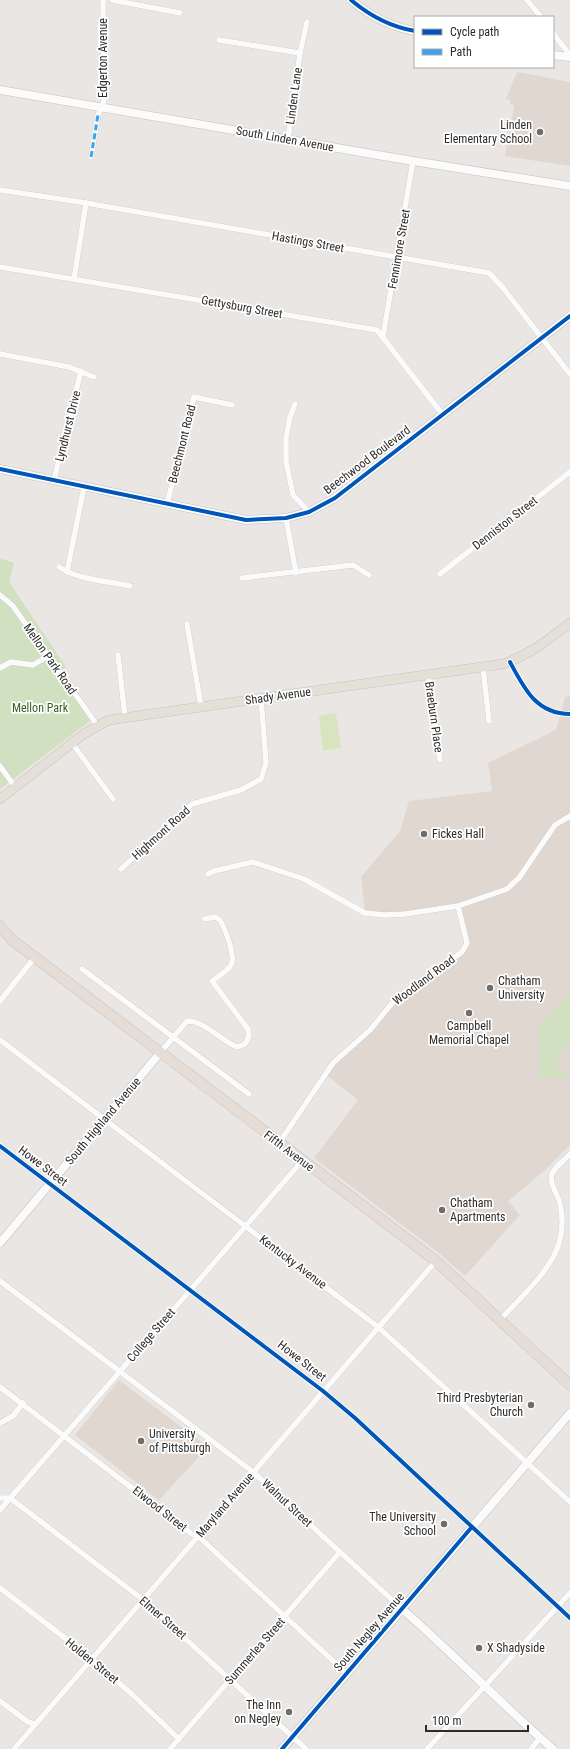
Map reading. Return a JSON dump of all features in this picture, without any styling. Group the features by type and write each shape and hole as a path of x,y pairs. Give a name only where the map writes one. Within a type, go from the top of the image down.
{"highway":[{"name":"Fifth Avenue","path":"0,926 12,940 436,1261 570,1385"}],"main road":[{"name":"Shady Avenue","path":"0,799 72,743 97,725 109,720 503,664 523,657 541,646 570,623"}],"street":[{"name":"Edgerton Avenue","path":"91,157 100,111 104,101 103,0"},
{"path":"112,0 180,13"},
{"path":"351,0 375,17 396,27 414,31"},
{"path":"527,0 540,16"},
{"name":"Linden Lane","path":"288,139 300,53 307,22"},
{"path":"554,34 570,56"},
{"name":"Linden Lane","path":"219,40 300,53"},
{"path":"554,55 570,56"},
{"name":"South Linden Avenue","path":"0,90 100,111 288,139 570,186"},
{"name":"Fennimore Street","path":"383,336 413,161"},
{"name":"Hastings Street","path":"0,190 86,203 489,273 504,289 570,374"},
{"path":"74,279 86,203"},
{"name":"Gettysburg Street","path":"0,267 377,330 443,415"},
{"name":"Beechwood Boulevard","path":"0,469 246,520 286,518 309,512 335,498 570,316"},
{"name":"Lyndhurst Drive","path":"0,354 69,367 94,377"},
{"name":"Lyndhurst Drive","path":"54,480 81,372"},
{"name":"Beechmont Road","path":"167,504 194,397 232,405"},
{"path":"295,404 287,431 286,462 293,495 309,512"},
{"name":"Denniston Street","path":"440,574 570,472"},
{"path":"66,572 84,487"},
{"path":"286,518 296,573"},
{"path":"242,578 296,573 352,565 369,575"},
{"path":"60,567 66,572 130,586"},
{"name":"Mellon Park Road","path":"0,595 13,606 97,725"},
{"path":"188,624 201,706"},
{"path":"118,655 125,717"},
{"path":"0,668 10,662 33,665 48,656"},
{"path":"483,668 489,722"},
{"name":"Braeburn Place","path":"428,675 440,760"},
{"name":"Highmont Road","path":"121,869 192,804 241,790 261,779 266,763 261,698"},
{"path":"72,743 113,799"},
{"path":"0,766 15,787"},
{"path":"208,874 214,871 253,862 304,879 365,913 384,915 405,914 458,906 507,889 518,878 555,825 570,816"},
{"name":"Woodland Road","path":"279,1143 333,1063 370,1030 393,1002 414,985 462,952 467,943 458,906"},
{"path":"160,1053 187,1021 194,1020 229,1044 237,1047 245,1044 249,1036 248,1029 212,981 231,966 233,960 226,932 220,920 215,918 205,919"},
{"path":"0,1001 35,957"},
{"path":"82,969 249,1094"},
{"name":"Kentucky Avenue","path":"0,1040 378,1327 570,1502"},
{"name":"South Highland Avenue","path":"0,1243 160,1053"},
{"name":"Howe Street","path":"0,1146 323,1391 367,1429 471,1528 570,1618"},
{"path":"500,1320 544,1271 559,1244 562,1217 560,1203 551,1179 552,1172 570,1154"},
{"name":"College Street","path":"0,1510 302,1161"},
{"name":"Maryland Avenue","path":"14,1749 142,1599 436,1261"},
{"name":"Walnut Street","path":"0,1281 253,1472 450,1652 484,1686 553,1749"},
{"name":"Elwood Street","path":"0,1386 192,1534 198,1536 346,1673"},
{"path":"0,1423 13,1416 23,1404"},
{"name":"South Negley Avenue","path":"282,1749 570,1413"},
{"path":"0,1498 10,1498"},
{"name":"Elmer Street","path":"10,1498 142,1599 306,1749"},
{"name":"Summerlea Street","path":"170,1749 340,1553"},
{"name":"Holden Street","path":"0,1588 92,1659 179,1739"},
{"path":"427,1749 570,1593"},
{"path":"0,1701 28,1722 35,1724"},
{"path":"531,1749 540,1738"}],"shaded area":[{"name":"Linden Elementary School","path":"517,72 570,82 570,166 505,156 514,108 513,105 510,104 510,100 506,99"},
{"name":"Chatham University","path":"570,696 570,1145 544,1171 508,1201 520,1215 465,1276 439,1253 314,1158 358,1100 325,1074 393,1002 462,952 467,943 458,906 405,914 365,913 361,877 400,831 409,801 492,791 488,763 556,730 565,697"},
{"name":"University of Pittsburgh","path":"119,1380 208,1447 159,1500 75,1435"}],"green space":[{"name":"Mellon Park","path":"0,558 14,563 9,582 66,667 62,670 95,717 0,789"},
{"path":"336,713 341,748 323,751 319,716"},
{"path":"570,993 570,1043 554,1062 569,1076 540,1079 539,1022 546,1019"}],"marked path":[{"path":"91,157 98,115"}],"cycle path":[{"path":"351,0 366,11 389,24 414,31"},
{"path":"0,469 246,520 286,518 309,512 335,498 570,316"},
{"path":"510,662 520,681 532,698 548,710 570,714"},
{"path":"0,1146 323,1391 355,1418 570,1618"},
{"path":"282,1749 471,1528"}],"place":[{"name":"Linden Elementary School","path":"540,132"},
{"name":"Fickes Hall","path":"424,834"},
{"name":"Chatham University","path":"490,988"},
{"name":"Campbell Memorial Chapel","path":"469,1013"},
{"name":"Chatham Apartments","path":"442,1210"},
{"name":"Third Presbyterian Church","path":"531,1405"},
{"name":"University of Pittsburgh","path":"141,1441"},
{"name":"The University School","path":"444,1524"},
{"name":"X Shadyside","path":"479,1648"},
{"name":"The Inn on Negley","path":"289,1712"}]}
